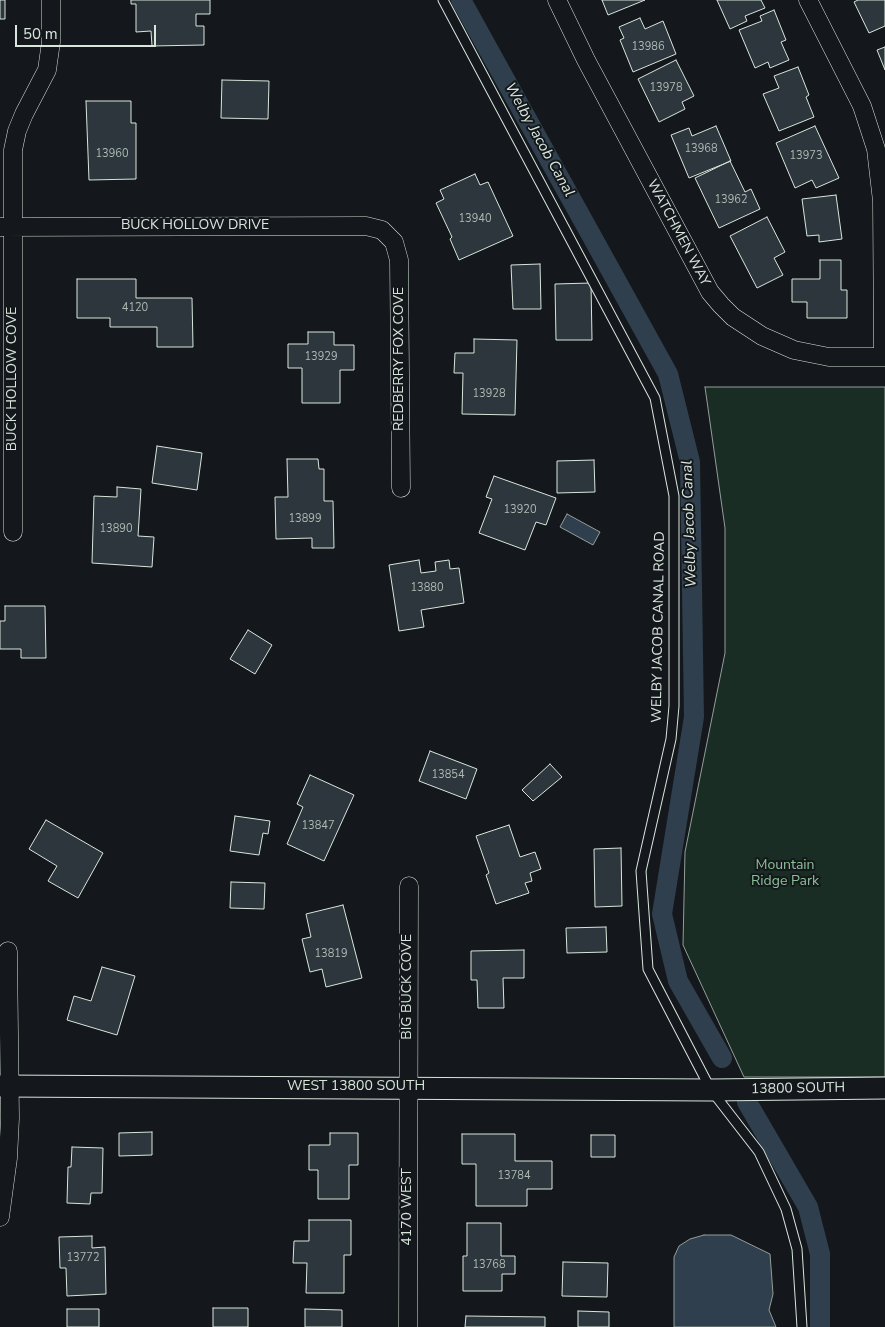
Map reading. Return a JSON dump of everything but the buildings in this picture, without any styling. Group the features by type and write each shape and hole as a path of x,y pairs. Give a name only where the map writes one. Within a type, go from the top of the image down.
{"street":[{"name":"BUCK HOLLOW COVE","path":"14,532 6,227 13,150 20,122 47,70 51,42 51,0"},
{"name":"WATCHMEN WAY","path":"557,0 590,68 710,292 721,305 754,332 794,350 829,357 884,357"},
{"path":"808,0 862,106 876,149 882,201 884,357"},
{"name":"BUCK HOLLOW DRIVE","path":"6,227 366,226 388,234"},
{"name":"REDBERRY FOX COVE","path":"388,234 394,242 399,260 401,488"},
{"name":"BIG BUCK COVE","path":"408,1088 409,886"},
{"path":"0,1217 8,1158 5,1086 8,951"},
{"name":"WEST 13800 SOUTH","path":"5,1086 711,1090"},
{"name":"4170 WEST","path":"408,1088 408,1327"},
{"name":"13800 SOUTH","path":"711,1090 885,1088"}],"lane":[{"name":"WELBY JACOB CANAL ROAD","path":"442,0 655,398 674,496 674,706 671,739 642,871 644,930 648,969 711,1090 759,1152 786,1209 797,1249 802,1327"}],"green space":[{"name":"Mountain Ridge Park","path":"705,387 885,387 885,1077 744,1077 683,945 685,852 725,653 725,528"}],"water":[{"path":"567,514 600,532 593,545 560,527"},
{"path":"704,1235 731,1235 770,1254 773,1294 769,1310 776,1327 674,1327 674,1257 679,1246 690,1239"}],"waterway":[{"name":"Welby Jacob Canal","path":"461,0 668,374 690,462 694,717 662,914 678,981 722,1058"},
{"name":"Welby Jacob Canal","path":"747,1102 808,1207 820,1254 820,1327"}]}
